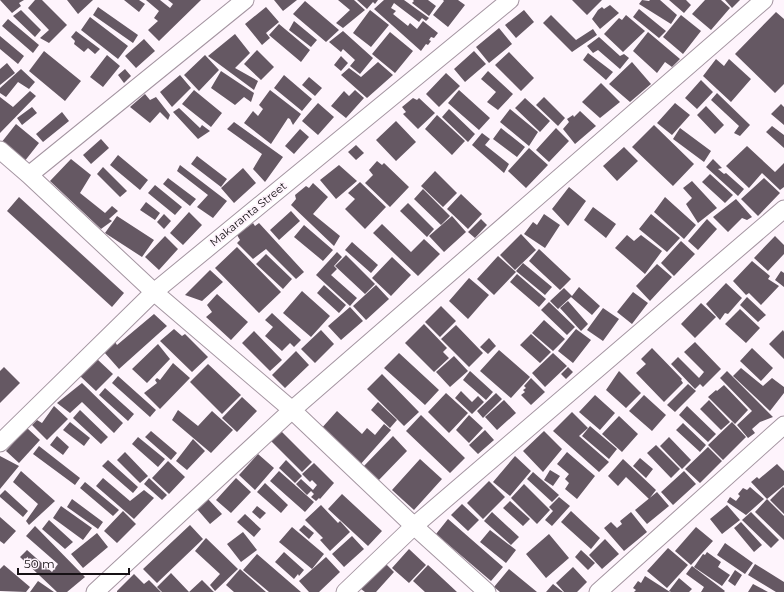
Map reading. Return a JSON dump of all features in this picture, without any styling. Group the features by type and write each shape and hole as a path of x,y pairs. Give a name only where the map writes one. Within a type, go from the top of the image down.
{"street":[{"path":"29,175 245,0"},
{"name":"Makaranta Street","path":"0,443 154,292 510,0"},
{"path":"94,592 292,410 764,0"},
{"path":"0,150 29,175 154,292 292,410 414,526 487,592"},
{"path":"345,592 414,526 784,209"},
{"path":"598,592 784,425"}],"building":[{"path":"0,0 24,0 19,3 21,6 12,13"},
{"path":"35,0 42,0 67,25 49,43 40,38 49,30 28,8"},
{"path":"67,0 93,0 78,14"},
{"path":"124,0 139,0 145,4 139,12"},
{"path":"146,0 160,0 170,8 173,4 168,0 201,0 159,41 148,30 158,21 154,18 159,11"},
{"path":"274,0 297,0 283,11"},
{"path":"338,0 354,0 365,10 343,28 336,23 350,10"},
{"path":"357,0 378,0 375,4 373,2 367,9"},
{"path":"384,0 404,0 429,18 426,21 422,18 419,22 394,3 391,8 396,11 393,14 408,26 410,23 417,29 423,21 438,33 434,38 431,37 429,40 431,41 428,45 426,44 421,51 374,9"},
{"path":"413,0 428,0 436,6 429,16 412,3 414,1"},
{"path":"443,0 458,0 465,5 448,27 433,15 444,1"},
{"path":"572,0 602,0 587,15"},
{"path":"642,0 660,0 677,15 671,24 639,4"},
{"path":"669,0 686,0 691,5 684,13"},
{"path":"705,0 721,0 730,8 711,30 692,14"},
{"path":"725,0 740,0 732,8"},
{"path":"305,1 339,30 326,42 293,14"},
{"path":"610,5 619,13 600,29 592,19 598,10 602,7 604,9"},
{"path":"98,7 138,35 133,43 93,15"},
{"path":"266,7 279,22 266,33 270,38 262,45 245,24"},
{"path":"639,9 666,31 659,38 633,17"},
{"path":"21,10 41,30 35,37 13,16"},
{"path":"370,10 389,25 371,47 353,33"},
{"path":"524,10 534,22 516,38 505,25"},
{"path":"776,12 784,19 784,84 775,93 735,54"},
{"path":"551,15 576,40 593,29 597,35 572,52 543,23"},
{"path":"626,15 645,31 623,52 604,34 619,18 622,20"},
{"path":"681,15 701,31 683,54 663,37"},
{"path":"90,17 128,46 118,59 81,30"},
{"path":"8,19 39,45 33,53 2,26"},
{"path":"294,21 317,40 311,47 289,30"},
{"path":"279,24 310,50 301,62 269,35"},
{"path":"499,28 512,44 489,63 476,47"},
{"path":"76,31 100,49 95,54 88,48 84,52 74,44 75,41 71,37"},
{"path":"343,31 373,58 360,74 350,66 355,60 343,49 341,52 329,42"},
{"path":"390,32 413,51 395,73 372,54"},
{"path":"648,32 680,59 672,67 665,62 657,73 633,51"},
{"path":"235,34 250,53 235,68 258,81 254,90 208,56"},
{"path":"0,36 24,56 18,64 0,49"},
{"path":"599,37 620,56 624,54 629,58 620,69 598,50 593,53 587,46"},
{"path":"144,39 155,51 136,68 125,56"},
{"path":"257,50 274,67 261,80 244,64"},
{"path":"44,51 81,81 65,101 29,71"},
{"path":"474,51 486,64 465,82 454,69"},
{"path":"509,52 534,78 521,91 495,65"},
{"path":"588,53 613,72 606,80 583,60"},
{"path":"107,55 120,66 103,87 90,77"},
{"path":"205,55 219,70 199,91 184,75"},
{"path":"341,56 348,63 341,71 334,65"},
{"path":"716,59 724,66 729,59 751,79 731,102 703,76"},
{"path":"378,62 393,75 367,98 341,75 349,68 361,77"},
{"path":"632,62 651,84 630,102 609,84"},
{"path":"7,63 15,73 0,85 0,69"},
{"path":"21,69 35,82 29,89 18,82 6,97 0,93 0,88"},
{"path":"125,69 131,76 124,83 118,75"},
{"path":"221,71 254,93 251,102 244,97 235,105 211,88"},
{"path":"488,71 513,94 498,110 487,102 496,92 481,79"},
{"path":"446,73 460,86 439,107 426,94"},
{"path":"180,75 191,88 172,107 160,92"},
{"path":"284,75 312,99 302,111 274,88"},
{"path":"309,77 322,88 315,96 302,85"},
{"path":"701,80 713,92 697,109 685,98"},
{"path":"601,83 620,102 600,118 582,102"},
{"path":"194,90 222,113 211,127 182,104"},
{"path":"270,90 301,114 293,125 288,118 271,144 244,123 253,111 258,116 263,109 259,105"},
{"path":"355,90 364,98 346,118 331,106 344,91 349,96"},
{"path":"459,90 490,118 479,130 448,103"},
{"path":"30,91 36,96 0,133 0,97 13,107"},
{"path":"717,93 750,125 740,136 734,133 739,126 711,100"},
{"path":"145,94 150,100 156,97 170,115 168,120 160,112 150,123 130,107"},
{"path":"544,97 565,118 558,126 536,105"},
{"path":"413,98 417,100 419,98 435,113 418,129 403,114 406,112 402,107"},
{"path":"525,98 550,121 540,132 515,108"},
{"path":"318,103 334,117 318,135 302,121"},
{"path":"675,103 690,115 672,135 657,123"},
{"path":"781,104 784,107 784,125 771,114"},
{"path":"706,106 724,125 715,134 697,115"},
{"path":"32,107 37,113 22,125 17,118"},
{"path":"179,108 200,128 202,125 210,131 198,139 173,112"},
{"path":"449,109 475,134 468,142 442,117"},
{"path":"510,109 538,132 529,146 500,122"},
{"path":"580,111 596,126 575,144 563,129 569,122 567,119 573,115 574,117"},
{"path":"62,112 69,121 43,142 36,134"},
{"path":"437,115 465,141 452,155 425,129"},
{"path":"396,121 416,142 396,161 376,140"},
{"path":"234,122 283,157 265,182 253,169 262,154 227,129"},
{"path":"16,124 39,143 24,162 1,143"},
{"path":"654,125 694,164 673,186 632,147"},
{"path":"772,126 784,135 784,148 766,132"},
{"path":"501,128 525,147 517,157 493,139"},
{"path":"556,128 569,141 549,162 536,150"},
{"path":"680,128 711,151 704,162 673,139"},
{"path":"300,129 309,137 294,154 285,146"},
{"path":"482,133 490,139 485,145 509,164 504,173 472,145"},
{"path":"101,139 109,148 91,164 83,155"},
{"path":"356,145 364,153 356,160 348,152"},
{"path":"747,146 775,172 784,163 784,187 780,190 762,173 749,188 726,166"},
{"path":"624,147 638,161 617,181 603,166"},
{"path":"529,148 548,165 526,188 508,171"},
{"path":"118,155 148,180 140,190 110,165"},
{"path":"197,156 227,179 221,187 191,164"},
{"path":"71,159 91,175 80,193 105,213 112,206 118,211 109,219 112,221 101,229 50,181"},
{"path":"713,159 722,168 718,169 724,174 726,173 744,189 738,196 706,167"},
{"path":"377,161 382,165 384,163 409,187 390,207 365,183 373,175 369,170"},
{"path":"180,165 227,201 213,218 197,207 208,195 177,171"},
{"path":"339,165 357,181 336,199 320,180"},
{"path":"103,167 127,191 120,197 97,174"},
{"path":"243,168 256,183 234,203 221,188"},
{"path":"435,171 457,193 443,207 421,186"},
{"path":"710,174 733,195 725,203 702,182"},
{"path":"168,178 196,199 190,206 163,184"},
{"path":"764,178 780,193 758,216 741,199"},
{"path":"692,181 717,208 698,223 686,204 692,198 683,188"},
{"path":"360,182 386,207 365,229 345,209 355,199 348,193"},
{"path":"313,183 328,197 313,214 340,236 334,246 291,205 296,199 295,195 306,186 309,188"},
{"path":"155,185 182,207 175,215 148,193"},
{"path":"569,187 586,201 568,226 552,209"},
{"path":"423,189 450,216 441,225 414,199"},
{"path":"461,194 482,214 468,229 447,209"},
{"path":"19,197 124,293 112,307 7,211"},
{"path":"665,197 696,225 684,239 654,212"},
{"path":"736,199 752,217 747,220 742,218 728,232 713,217"},
{"path":"146,202 160,213 155,220 140,210"},
{"path":"408,203 434,229 427,237 400,211"},
{"path":"593,207 616,224 606,238 584,220"},
{"path":"291,211 300,221 279,240 270,230"},
{"path":"189,212 202,225 183,245 170,233"},
{"path":"164,214 171,221 164,229 157,222"},
{"path":"544,214 560,225 545,248 524,234 533,222 537,225"},
{"path":"651,214 680,238 667,252 639,229"},
{"path":"117,216 154,240 142,257 105,233"},
{"path":"452,216 466,232 444,252 429,236"},
{"path":"481,219 487,225 475,238 468,232"},
{"path":"707,219 717,229 698,250 688,241"},
{"path":"253,223 255,226 259,223 304,272 296,279 266,249 253,259 237,243 240,240 237,235"},
{"path":"382,224 411,252 424,239 440,254 418,276 373,233"},
{"path":"304,225 333,250 323,261 294,237"},
{"path":"521,234 536,250 515,270 500,255"},
{"path":"627,235 634,241 641,235 662,251 645,274 615,248"},
{"path":"165,236 178,249 159,270 145,257"},
{"path":"775,236 784,245 784,254 768,271 754,258"},
{"path":"681,241 695,254 674,276 661,263"},
{"path":"352,242 378,265 371,273 345,250"},
{"path":"237,247 281,292 259,313 215,268"},
{"path":"539,249 571,279 560,290 529,261"},
{"path":"337,252 342,257 334,266 337,269 331,275 357,298 350,306 316,275"},
{"path":"266,254 292,279 283,289 256,264"},
{"path":"346,255 375,284 365,294 335,266"},
{"path":"498,256 516,272 494,295 477,279"},
{"path":"392,257 411,275 391,296 372,278"},
{"path":"752,261 770,276 768,279 779,286 761,305 749,293 746,295 733,281"},
{"path":"523,263 552,287 545,295 516,271"},
{"path":"657,264 672,277 650,301 636,286"},
{"path":"210,270 223,282 202,301 185,295"},
{"path":"781,271 784,273 784,287 775,280"},
{"path":"517,274 546,299 539,307 510,282"},
{"path":"469,278 489,295 468,319 449,301"},
{"path":"726,283 742,298 728,314 725,313 720,320 706,304"},
{"path":"324,285 346,305 339,313 317,293"},
{"path":"376,285 389,299 366,320 353,306"},
{"path":"579,287 600,306 592,315 571,297 558,309 550,301 564,288 572,296"},
{"path":"302,291 330,316 311,337 283,313"},
{"path":"633,292 648,303 632,324 617,312"},
{"path":"217,294 248,322 231,340 206,317 212,312 207,305"},
{"path":"747,297 766,315 758,322 740,305"},
{"path":"568,301 588,324 581,331 560,308"},
{"path":"549,302 575,327 567,335 541,310"},
{"path":"701,303 716,317 695,338 681,324"},
{"path":"441,306 456,321 440,337 425,322"},
{"path":"350,307 363,321 341,340 328,326"},
{"path":"603,308 619,319 603,341 587,330"},
{"path":"740,309 760,328 746,343 725,324"},
{"path":"272,313 301,340 294,347 290,343 282,351 265,336 273,327 265,320"},
{"path":"154,314 167,326 119,369 104,352 115,342 117,345"},
{"path":"544,320 565,339 553,351 532,333"},
{"path":"424,324 447,348 443,352 449,358 434,372 405,343"},
{"path":"456,325 483,353 469,367 441,339"},
{"path":"174,329 182,336 185,334 208,357 192,372 160,341"},
{"path":"576,329 591,340 573,363 558,351"},
{"path":"321,330 334,344 315,363 301,349"},
{"path":"783,330 784,332 784,359 769,344"},
{"path":"254,331 282,360 270,371 242,343"},
{"path":"531,334 551,352 540,363 520,345"},
{"path":"489,338 496,346 488,354 480,347"},
{"path":"695,342 721,369 703,387 700,384 695,389 671,364 678,357 699,378 704,372 684,352"},
{"path":"158,344 170,359 147,383 132,369"},
{"path":"652,348 682,379 681,380 683,383 664,402 636,373 646,364 641,359"},
{"path":"752,348 773,368 761,381 740,361"},
{"path":"499,350 530,377 511,398 480,371"},
{"path":"296,351 309,365 285,388 272,375"},
{"path":"399,353 439,390 425,405 384,368"},
{"path":"553,353 567,366 545,387 532,373"},
{"path":"454,356 468,371 450,387 436,372"},
{"path":"97,359 113,374 96,391 80,376"},
{"path":"173,363 190,378 160,409 144,393 157,383 155,380 157,378 160,380"},
{"path":"208,364 241,395 222,414 190,382"},
{"path":"4,367 20,383 0,403 0,371"},
{"path":"568,367 573,372 566,379 561,374"},
{"path":"741,368 763,386 772,378 784,387 784,393 770,411 733,376"},
{"path":"470,371 493,392 486,400 463,380"},
{"path":"619,371 641,393 626,408 606,390"},
{"path":"727,371 773,417 760,422 752,429 755,433 748,438 737,425 752,411 720,378"},
{"path":"382,374 419,412 404,426 367,389"},
{"path":"118,376 156,410 150,417 112,383"},
{"path":"531,378 545,392 531,405 521,395 525,392 523,390 526,388 524,386"},
{"path":"82,383 123,423 114,433 82,402 70,413 57,403"},
{"path":"688,384 696,391 675,412 667,405"},
{"path":"724,385 748,410 735,424 708,397"},
{"path":"105,388 134,414 128,421 99,395"},
{"path":"461,391 472,402 478,396 484,402 472,414 455,398"},
{"path":"446,393 468,413 449,433 428,412"},
{"path":"496,393 502,399 483,418 477,411"},
{"path":"595,395 615,413 600,430 579,412"},
{"path":"644,395 666,415 652,431 629,411"},
{"path":"242,397 257,411 237,432 222,418"},
{"path":"504,400 516,413 497,430 485,417"},
{"path":"709,400 730,422 721,430 700,409"},
{"path":"378,402 397,420 390,428 371,410"},
{"path":"54,406 68,419 47,440 32,425 37,420 42,423"},
{"path":"687,406 716,434 708,442 679,415"},
{"path":"80,410 108,437 101,444 73,418"},
{"path":"178,410 198,426 212,411 233,430 211,453 172,420"},
{"path":"337,411 362,434 367,428 375,435 384,424 391,430 359,466 320,430"},
{"path":"572,412 588,428 579,436 609,462 599,472 553,431"},
{"path":"421,415 465,458 450,473 406,431"},
{"path":"469,415 483,428 469,443 456,430"},
{"path":"619,416 638,434 622,452 602,434"},
{"path":"70,422 90,438 84,446 63,430"},
{"path":"732,422 746,437 723,460 708,445"},
{"path":"683,423 706,445 700,452 676,430"},
{"path":"590,426 617,449 609,459 582,436"},
{"path":"27,428 40,440 19,463 6,451"},
{"path":"485,430 494,440 478,454 469,445"},
{"path":"151,431 177,453 171,460 145,437"},
{"path":"281,431 312,462 302,472 271,441"},
{"path":"544,431 562,449 543,472 523,451"},
{"path":"57,436 69,447 63,455 50,445"},
{"path":"393,436 407,451 377,482 362,468"},
{"path":"138,437 165,459 158,467 132,444"},
{"path":"669,437 691,460 682,469 660,446"},
{"path":"193,439 205,451 187,470 176,461"},
{"path":"656,445 680,469 671,478 647,453"},
{"path":"39,446 80,478 75,485 33,454"},
{"path":"708,447 722,461 700,483 685,469"},
{"path":"125,452 148,476 140,483 117,460"},
{"path":"567,452 595,476 577,499 565,489 569,483 565,479 569,474 557,464"},
{"path":"258,454 274,468 255,490 239,475"},
{"path":"0,456 19,466 0,489"},
{"path":"515,456 531,471 510,496 493,482"},
{"path":"640,458 653,469 646,478 633,466"},
{"path":"420,459 442,479 414,510 392,490"},
{"path":"623,459 656,490 649,499 626,477 618,486 608,476"},
{"path":"108,460 138,487 133,493 102,466"},
{"path":"286,460 302,476 295,483 279,468"},
{"path":"168,461 185,477 169,494 152,478"},
{"path":"314,463 334,483 320,499 319,498 316,501 311,497 314,494 311,491 307,495 296,484 301,479 313,490 317,485 312,480 310,482 302,474"},
{"path":"777,464 784,471 784,485 767,499 751,482 757,477 759,479"},
{"path":"550,470 560,476 553,486 544,480"},
{"path":"21,471 55,501 29,525 26,521 38,504 13,482"},
{"path":"279,471 314,502 305,512 270,481"},
{"path":"684,471 696,484 673,505 661,492"},
{"path":"533,472 559,495 552,502 527,479"},
{"path":"103,478 130,501 144,490 154,498 134,519 96,486"},
{"path":"149,478 167,495 162,500 144,484"},
{"path":"236,478 251,492 231,513 216,500"},
{"path":"489,481 505,497 483,519 467,503"},
{"path":"85,482 119,510 113,516 80,488"},
{"path":"265,483 288,505 281,513 257,492"},
{"path":"524,484 550,510 537,524 511,498"},
{"path":"750,487 764,499 746,515 727,502 730,497 736,501 740,496 738,494 743,488 747,490"},
{"path":"783,487 784,488 784,514 770,500"},
{"path":"5,490 28,511 23,517 0,497"},
{"path":"657,492 669,506 647,524 635,510"},
{"path":"342,494 382,531 368,546 328,509"},
{"path":"559,497 570,506 552,526 545,520 553,511 549,507"},
{"path":"72,499 103,522 98,529 67,507"},
{"path":"208,499 222,514 210,524 197,509"},
{"path":"767,499 784,516 784,540 755,512"},
{"path":"510,501 530,519 523,526 503,508"},
{"path":"462,504 479,520 468,531 451,515"},
{"path":"321,505 338,523 340,521 350,532 330,551 320,540 323,538 305,520"},
{"path":"727,505 740,520 722,534 710,519"},
{"path":"61,506 92,528 83,540 53,518"},
{"path":"257,506 266,513 260,519 252,512"},
{"path":"123,511 136,524 117,543 104,531"},
{"path":"571,511 600,538 591,549 561,522"},
{"path":"492,512 519,537 511,545 484,521"},
{"path":"631,512 647,532 624,551 604,528 611,522 617,528 622,524 620,521"},
{"path":"751,512 779,540 771,548 742,520"},
{"path":"245,514 261,529 254,537 237,522"},
{"path":"0,517 16,531 4,544 0,541"},
{"path":"448,519 503,567 491,581 436,534"},
{"path":"49,520 73,542 65,549 42,529"},
{"path":"741,522 762,545 754,552 734,528"},
{"path":"190,525 203,539 157,583 143,569"},
{"path":"304,525 314,533 309,539 299,530"},
{"path":"35,526 85,577 67,592 57,592 20,557 27,550 52,572 58,564 26,536"},
{"path":"292,527 324,554 312,569 279,542"},
{"path":"696,527 713,541 691,565 675,551"},
{"path":"490,530 516,550 506,563 480,542"},
{"path":"243,532 257,550 241,562 227,544"},
{"path":"97,533 108,547 83,568 71,554"},
{"path":"549,534 569,558 546,578 526,554"},
{"path":"352,536 364,549 344,567 332,554"},
{"path":"206,538 238,569 215,591 210,585 220,574 195,551"},
{"path":"605,539 619,554 602,569 589,555"},
{"path":"725,543 753,563 745,574 717,555"},
{"path":"668,548 688,565 667,588 647,571"},
{"path":"409,549 426,565 409,583 392,568"},
{"path":"581,550 595,563 588,570 575,557"},
{"path":"284,552 304,570 294,579 275,562"},
{"path":"707,552 721,562 718,567 730,575 722,586 694,567 703,554 705,555"},
{"path":"257,554 301,592 269,592 243,570"},
{"path":"326,557 340,572 319,592 309,592 299,581"},
{"path":"385,563 394,572 376,592 365,592 361,589"},
{"path":"755,564 784,582 784,592 776,592 748,575"},
{"path":"4,565 30,587 26,592 0,591 0,569"},
{"path":"428,565 457,592 425,592 413,581"},
{"path":"692,566 725,591 701,592 704,587 686,574"},
{"path":"573,567 587,582 577,592 564,592 556,583"},
{"path":"240,569 266,592 234,592 226,585"},
{"path":"509,569 537,592 500,592 494,587"},
{"path":"735,570 742,575 735,586 728,581"},
{"path":"171,573 189,592 162,592 157,587"},
{"path":"134,574 144,584 149,580 161,592 117,592"},
{"path":"645,576 670,592 634,592 636,590 633,588 638,581 641,583"},
{"path":"679,578 692,589 689,592 669,591"},
{"path":"202,580 214,592 189,592"},
{"path":"38,581 54,592 30,592"},
{"path":"553,584 563,592 546,592"},
{"path":"753,584 768,592 748,592"}]}
